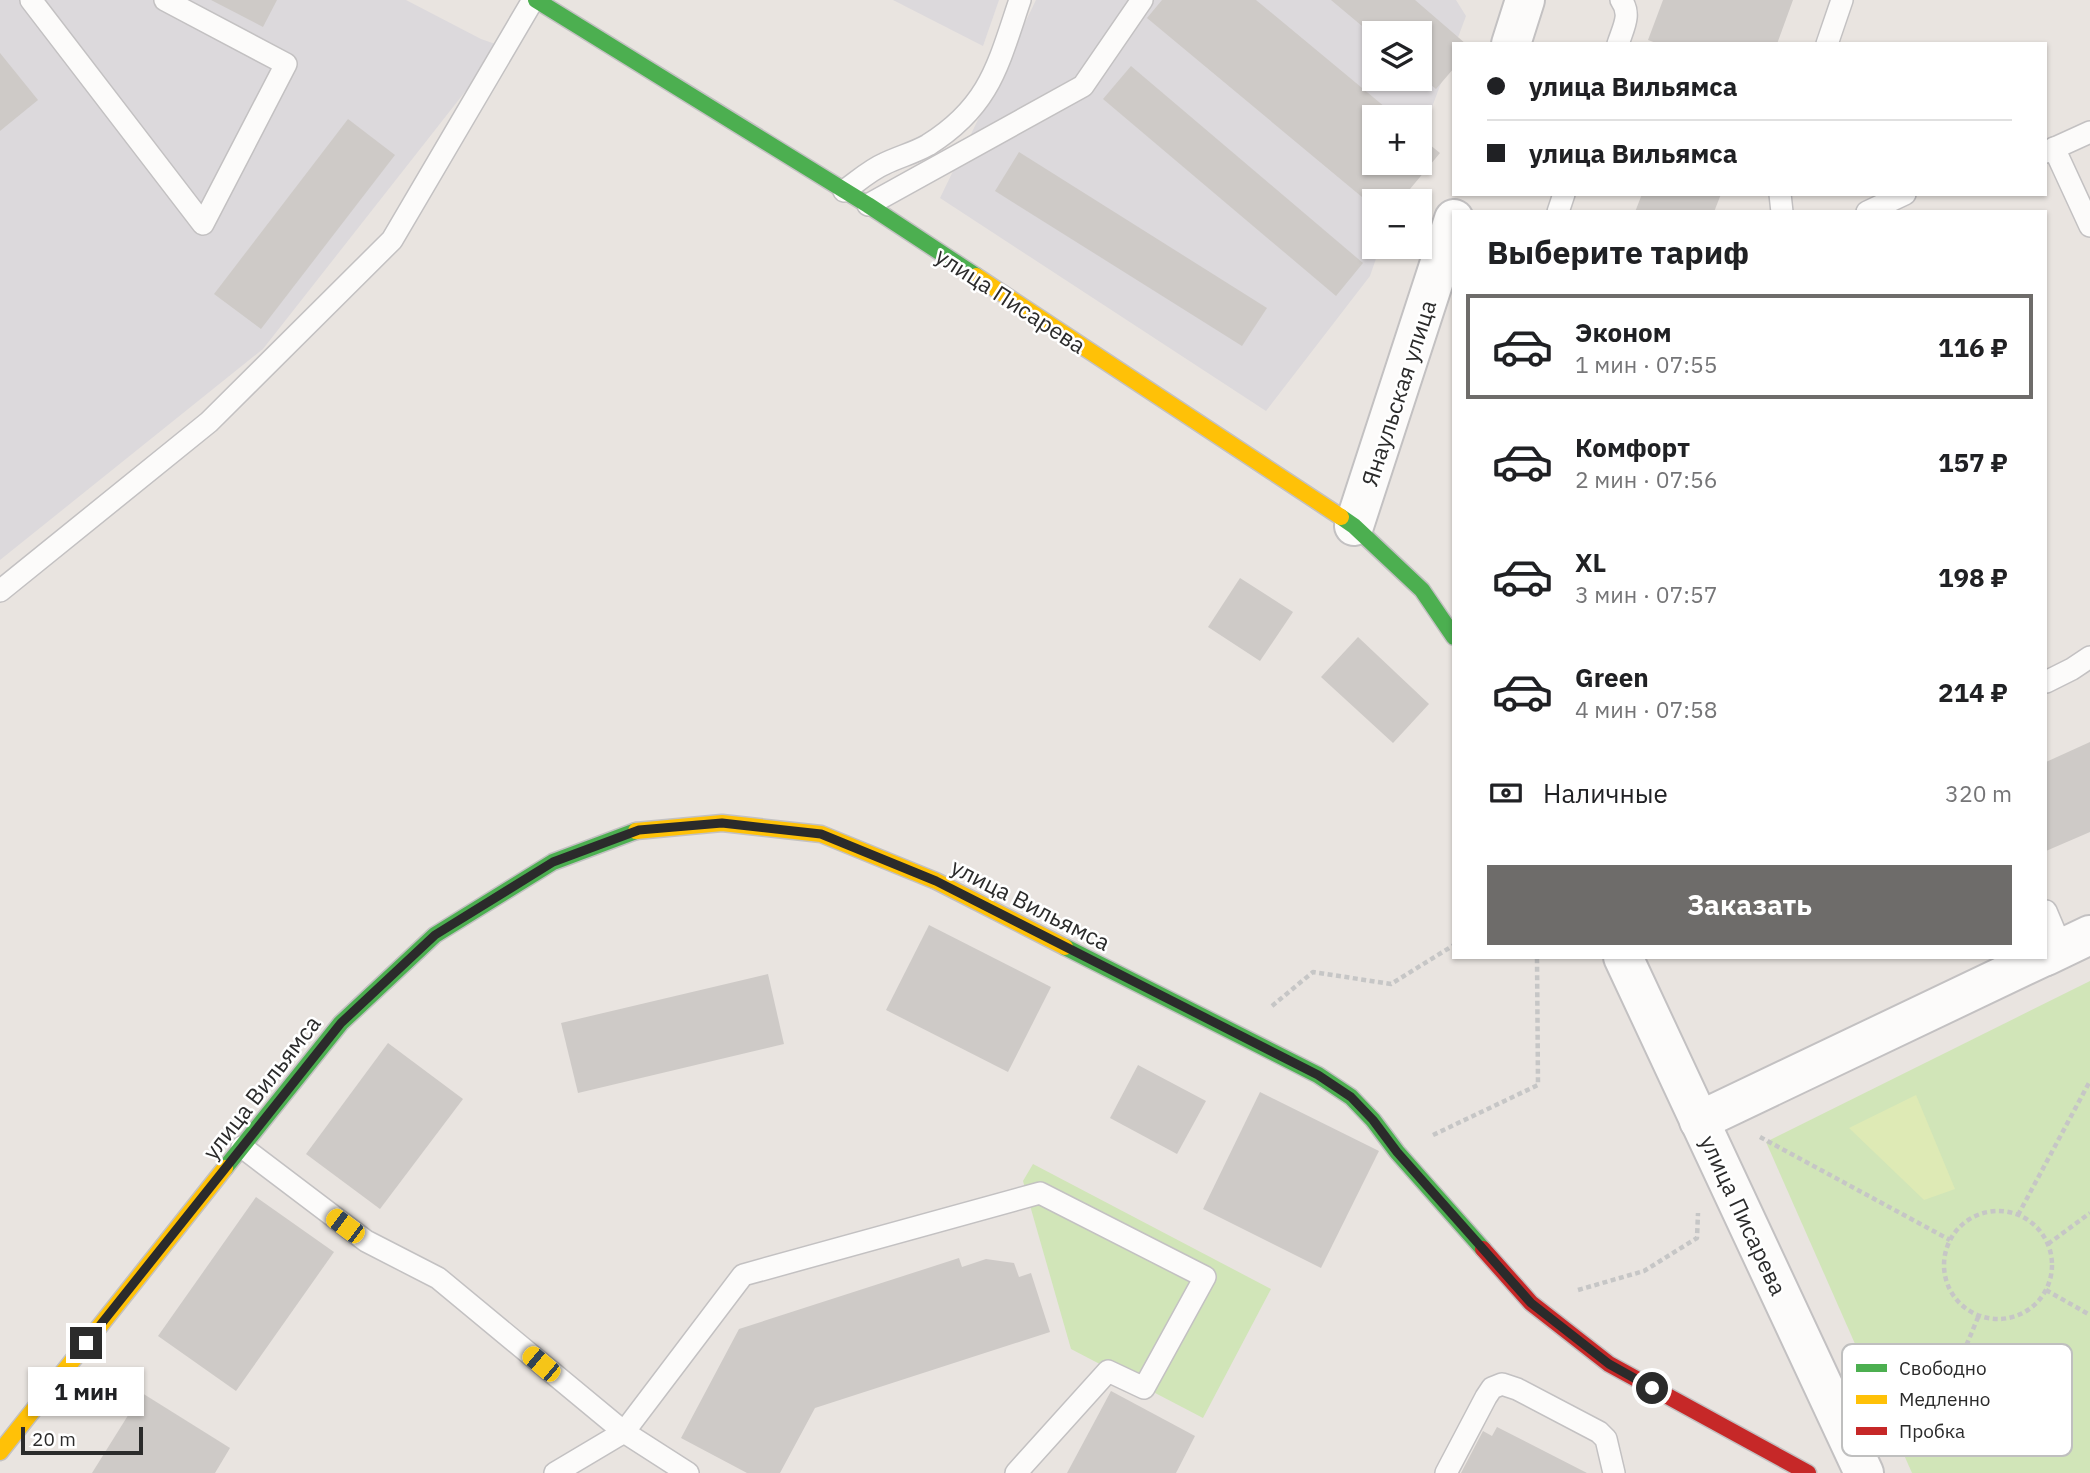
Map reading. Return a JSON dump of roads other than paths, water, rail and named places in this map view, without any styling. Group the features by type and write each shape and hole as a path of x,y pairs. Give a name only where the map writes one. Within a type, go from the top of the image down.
{"street":[{"name":"улица Писарева","path":"534,0 868,205 1354,526 1422,590 1452,634"},
{"path":"1512,42 1525,0"},
{"name":"Янаульская улица","path":"1354,526 1452,225"},
{"name":"улица Вильямса","path":"0,1452 341,1023 435,935 553,862 639,830 722,823 821,834 936,881 1318,1075 1351,1097 1373,1120 1397,1152 1531,1303 1609,1364 1808,1473"},
{"name":"улица Писарева","path":"1624,959 1842,1430"},
{"path":"1699,1121 2039,959"}],"lane":[{"path":"31,0 203,224 286,64 165,0"},
{"path":"0,591 209,422 392,240 534,0"},
{"path":"844,191 882,164 926,146 955,125 978,101 995,75 1020,0"},
{"path":"868,205 1083,86 1142,0"},
{"path":"1619,42 1627,20 1627,9 1621,0"},
{"path":"1828,42 1842,0"},
{"path":"2090,132 2050,150 2090,226"},
{"path":"1871,210 1901,196"},
{"path":"2047,681 2090,657"},
{"path":"2047,914 2060,949"},
{"path":"242,1147 366,1241 438,1278 624,1432 688,1473"},
{"path":"555,1473 624,1432 743,1275 1040,1193 1205,1277 1144,1388 1108,1371 1016,1473"},
{"path":"1446,1473 1486,1397 1492,1388 1502,1384 1517,1389 1599,1432 1605,1439 1614,1473"}]}
